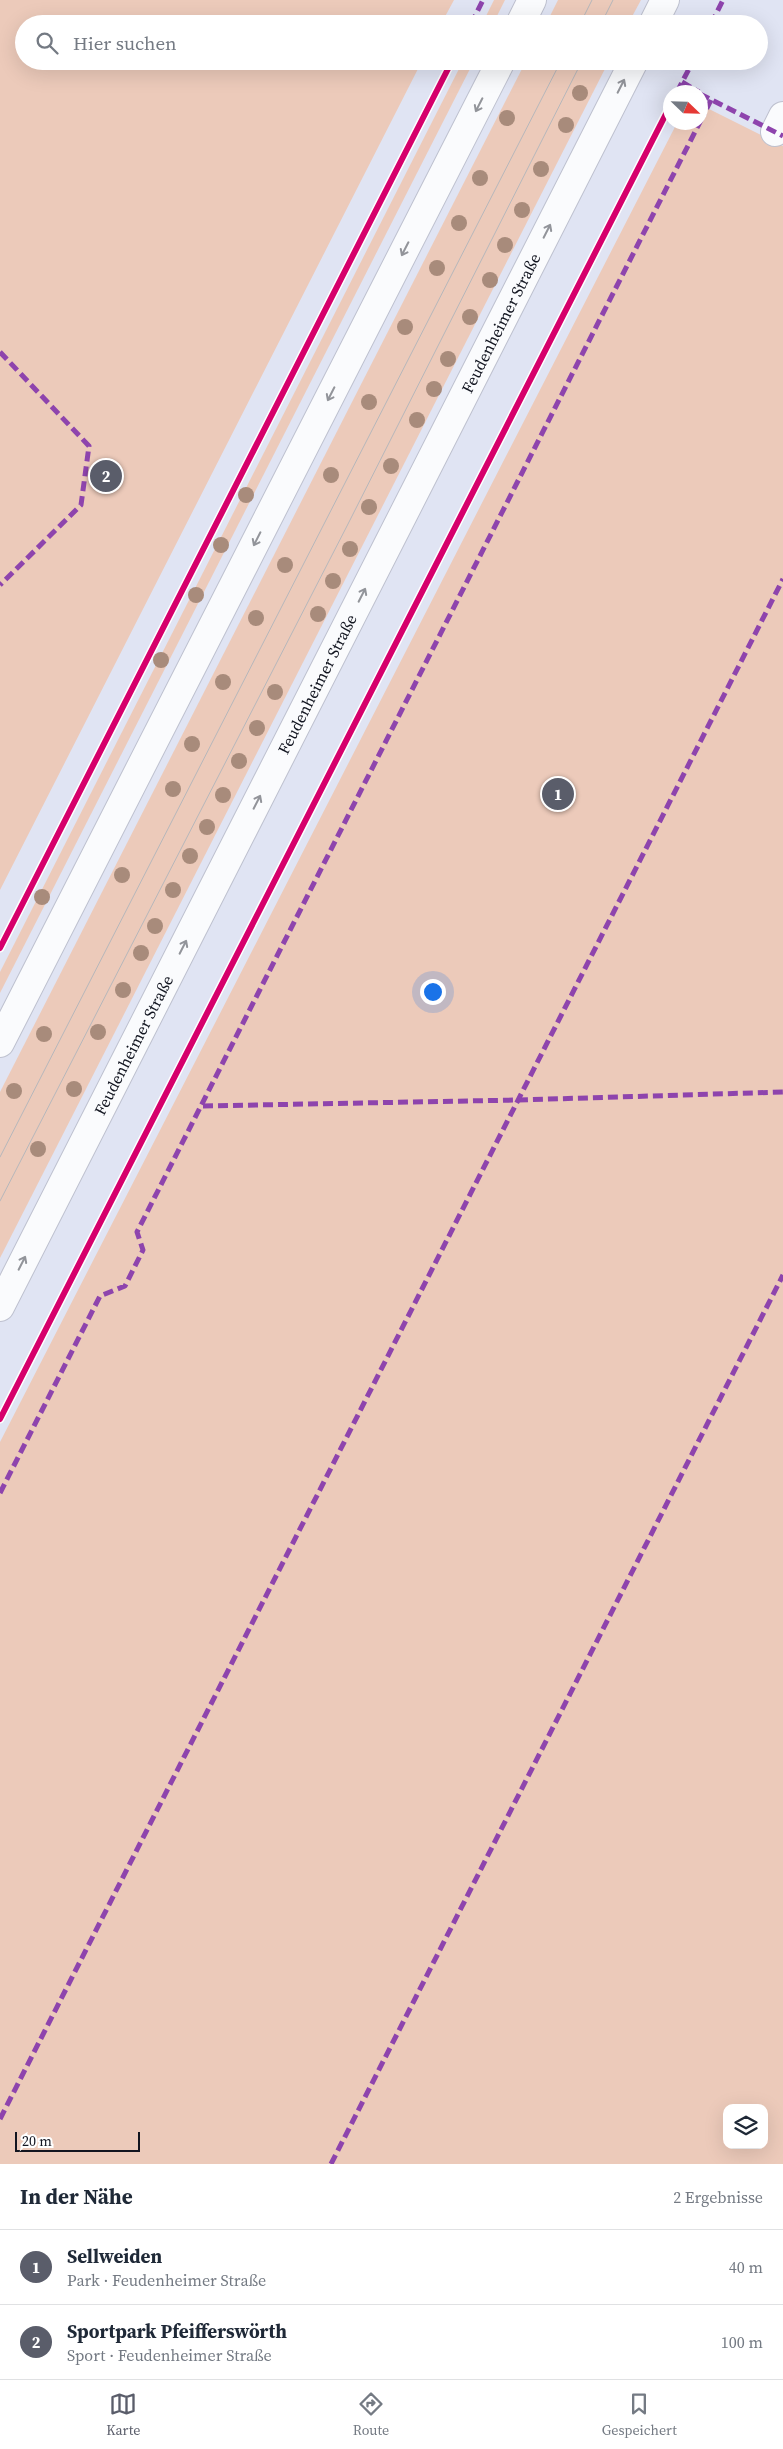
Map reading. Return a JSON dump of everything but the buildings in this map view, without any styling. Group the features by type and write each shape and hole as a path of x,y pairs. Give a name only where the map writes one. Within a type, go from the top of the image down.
{"main road":[{"path":"524,15 532,0"},
{"path":"658,15 665,0"},
{"path":"0,1043 496,70"},
{"name":"Feudenheimer Straße","path":"0,1307 629,70"}],"shaded area":[{"path":"0,0 454,0 446,15 15,15 15,70 417,70 0,890"},
{"path":"494,0 505,0 498,15 486,15"},
{"path":"558,0 641,0 633,15 550,15"},
{"path":"458,70 469,70 0,993 0,972"},
{"path":"521,70 604,70 0,1258 0,1092"},
{"path":"708,108 783,146 783,2164 0,2164 0,1442 673,130 708,130"}],"tram line":[{"path":"584,15 592,0"},
{"path":"606,15 613,0"},
{"path":"0,1157 556,70"},
{"path":"0,1201 348,524 577,70"}],"marked path":[{"path":"476,15 483,0"},
{"path":"716,15 723,0"},
{"path":"681,85 688,70"},
{"path":"682,82 687,85"},
{"path":"708,98 783,136"},
{"path":"708,106 711,100"},
{"path":"0,1493 100,1296 125,1286 143,1250 137,1232 696,130"},
{"path":"0,352 89,446 81,505 0,585"},
{"path":"0,2119 783,579"},
{"path":"203,1106 518,1100 783,1092"},
{"path":"331,2164 783,1275"}],"cycle path":[{"path":"0,948 447,70"},
{"path":"0,1419 663,120"}],"place":[{"name":"Sportpark Pfeifferswörth","path":"106,476"},
{"name":"Sellweiden","path":"558,794"}]}
